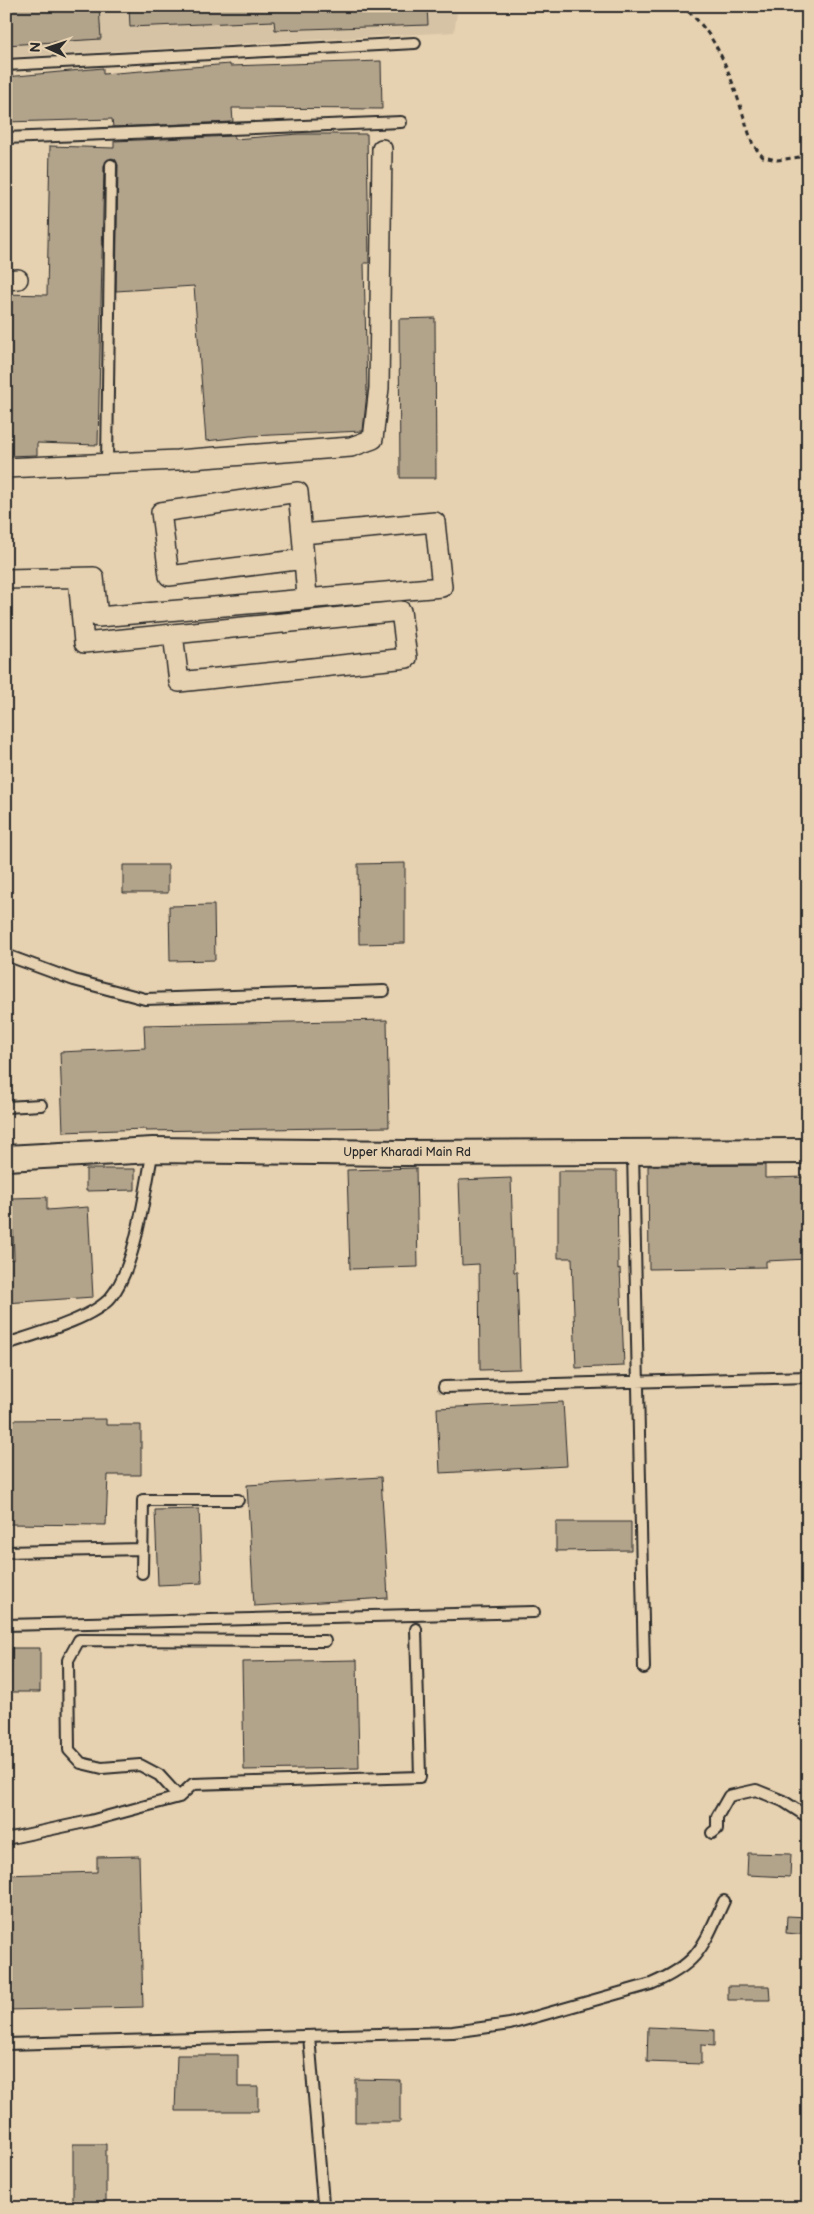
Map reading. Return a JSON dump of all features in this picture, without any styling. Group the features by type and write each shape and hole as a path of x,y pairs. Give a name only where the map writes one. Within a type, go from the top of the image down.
{"street":[{"path":"6,468 177,460 351,447 373,439 379,388 382,148"},
{"path":"304,559 169,576 161,512 298,492 304,559 306,598"},
{"path":"6,579 94,577 98,617 442,587 435,522 302,534"},
{"path":"78,578 84,643 173,634 401,611 407,658 179,682 173,634"},
{"name":"Upper Kharadi Main Rd","path":"6,1158 153,1150 404,1153 808,1151"}],"lane":[{"path":"6,65 415,43"},
{"path":"6,138 401,122"},
{"path":"107,463 111,165"},
{"path":"6,955 74,980 145,999 384,991"},
{"path":"6,1107 41,1105"},
{"path":"6,1344 64,1325 93,1310 110,1298 122,1278 132,1250 153,1150"},
{"path":"633,1151 644,1668"},
{"path":"444,1387 638,1380 808,1377"},
{"path":"142,1573 143,1500 238,1500"},
{"path":"6,1552 142,1549"},
{"path":"6,1625 534,1612"},
{"path":"6,1839 90,1821 179,1797 193,1784 420,1777 416,1629"},
{"path":"179,1797 159,1775 140,1765 102,1768 80,1763 69,1750 68,1660 79,1640 325,1640"},
{"path":"712,1834 717,1829 717,1817 729,1796 756,1790 783,1801 808,1817"},
{"path":"6,2044 454,2032 510,2024 651,1984 673,1974 691,1962 702,1948 724,1901"},
{"path":"310,2036 323,2203 321,2208"}],"path":[{"path":"682,6 702,24 717,46 753,145 762,157 777,160 808,156"}],"shaded area":[{"path":"6,6 458,6 454,32 6,57"}],"building":[{"path":"6,6 99,6 101,39 6,45"},
{"path":"129,6 427,6 428,25 275,30 274,21 130,27"},
{"path":"381,61 382,109 232,108 233,122 113,127 112,119 6,122 6,77 103,68 103,74 230,64 230,66"},
{"path":"298,134 367,134 369,263 364,263 367,392 363,431 250,436 206,441 194,286 116,291 118,165 115,159 111,158 104,165 98,445 37,443 37,455 6,456 6,294 47,295 50,146 114,148 114,141 233,136 234,139"},
{"path":"435,318 436,478 400,478 399,319"},
{"path":"405,863 405,943 359,944 358,864"},
{"path":"123,865 168,865 168,893 123,893"},
{"path":"214,905 215,960 170,961 169,906"},
{"path":"387,1020 389,1127 146,1131 146,1129 63,1132 60,1052 145,1048 144,1025"},
{"path":"765,1165 765,1178 808,1177 808,1259 766,1261 766,1267 649,1269 648,1166"},
{"path":"416,1168 418,1267 350,1269 347,1170"},
{"path":"86,1169 135,1169 135,1190 86,1191"},
{"path":"558,1171 617,1171 618,1269 620,1268 624,1366 576,1368 572,1258 558,1258"},
{"path":"511,1178 514,1272 517,1272 520,1369 480,1370 479,1264 462,1265 459,1180"},
{"path":"47,1197 47,1210 88,1207 93,1297 6,1303 6,1260 14,1259 12,1198"},
{"path":"563,1402 567,1466 440,1473 437,1408"},
{"path":"106,1419 106,1425 141,1425 141,1475 108,1475 106,1525 6,1524 6,1420"},
{"path":"381,1477 388,1598 254,1606 247,1485"},
{"path":"199,1509 202,1583 158,1585 155,1510"},
{"path":"556,1522 631,1522 631,1550 556,1551"},
{"path":"12,1648 40,1648 40,1692 11,1692"},
{"path":"357,1660 359,1768 244,1770 242,1662"},
{"path":"748,1853 791,1854 790,1877 747,1875"},
{"path":"139,1856 143,2007 6,2010 6,1875 97,1872 97,1857"},
{"path":"787,1916 808,1917 808,1935 786,1933"},
{"path":"728,1986 769,1986 770,2000 728,2000"},
{"path":"648,2027 714,2030 714,2046 701,2045 701,2064 647,2062"},
{"path":"177,2055 238,2055 238,2087 258,2087 258,2111 175,2111"},
{"path":"355,2079 400,2080 400,2122 355,2122"},
{"path":"73,2144 106,2144 106,2208 73,2208"}]}
